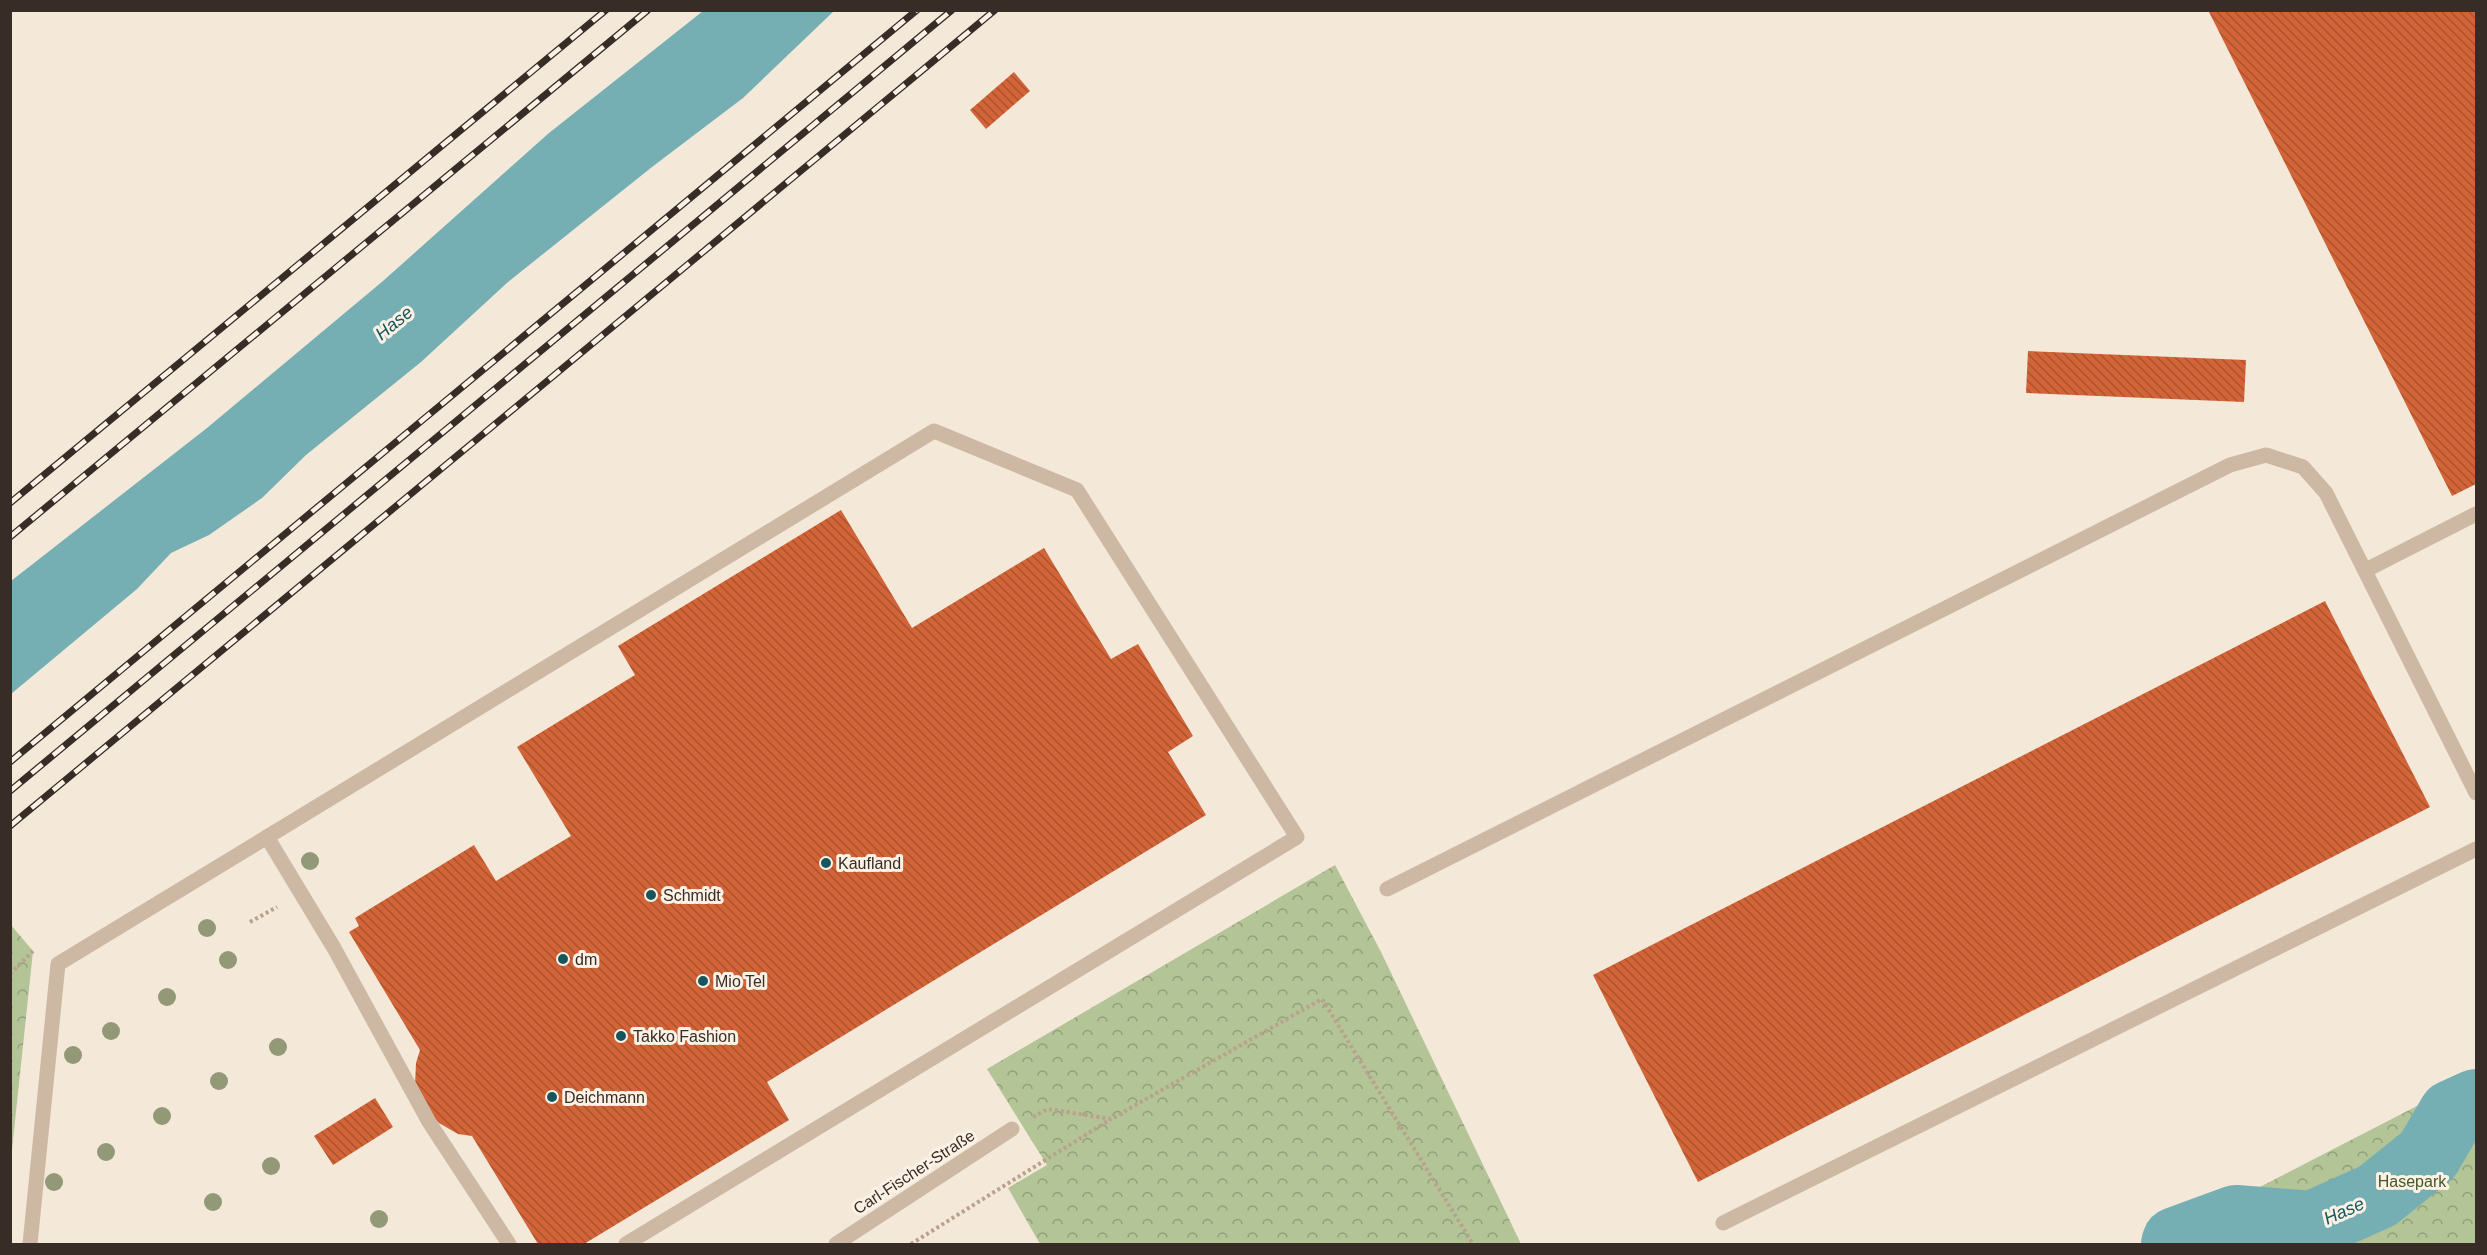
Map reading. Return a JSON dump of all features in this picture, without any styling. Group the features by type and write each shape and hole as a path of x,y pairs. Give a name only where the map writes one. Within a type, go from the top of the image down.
{"street":[{"path":"30,1245 58,964 934,431 1077,490 1297,837 626,1245"},
{"path":"1388,889 2230,465 2266,455 2302,467 2325,493 2366,570 2476,793"},
{"path":"2366,570 2476,514"},
{"path":"267,837 334,948 429,1122 509,1245"},
{"path":"1723,1223 2476,849"},
{"name":"Carl-Fischer-Straße","path":"838,1244 1012,1129"}],"path":[{"path":"911,1245 1111,1119 1322,999 1473,1245"},
{"path":"1012,1129 1048,1109 1111,1119"}],"green space":[{"path":"1335,865 1381,952 1521,1244 1040,1244 1008,1188 1047,1165 987,1069"},
{"path":"11,925 33,951 11,1159"},
{"name":"Hasepark","path":"2476,1075 2476,1244 2149,1244 2448,1090"}],"water":[{"path":"703,11 834,11 743,98 508,282 421,362 306,455 262,498 209,535 171,553 137,589 11,694 11,581 207,428 383,281 549,133"}],"building":[{"path":"2208,10 2476,10 2476,484 2452,496"},
{"path":"1014,72 1030,91 986,129 970,110"},
{"path":"2028,351 2246,360 2244,402 2026,393"},
{"name":"Kaufland","path":"841,510 912,628 1044,548 1111,659 1138,644 1193,736 1168,752 1206,815 767,1082 789,1120 584,1244 538,1244 472,1136 458,1134 439,1123 424,1106 415,1085 416,1063 420,1050 349,932 359,926 355,918 474,845 496,881 571,836 517,747 635,675 618,646"},
{"path":"2325,601 2430,807 1698,1182 1593,975"},
{"path":"375,1098 393,1127 333,1165 314,1136"}],"waterway":[{"name":"Hase","path":"2175,1244 2176,1241 2236,1219 2312,1225 2377,1196 2428,1155 2452,1114 2476,1103"}],"railway":[{"path":"10,503 606,10"},
{"path":"10,537 648,10"},
{"path":"10,762 917,10"},
{"path":"10,791 952,10"},
{"path":"10,826 995,10"}],"place":[{"name":"Kaufland","path":"826,863"},
{"name":"Schmidt","path":"651,895"},
{"name":"dm","path":"563,959"},
{"name":"Mio Tel","path":"703,981"},
{"name":"Takko Fashion","path":"621,1036"},
{"name":"Deichmann","path":"552,1097"}]}
